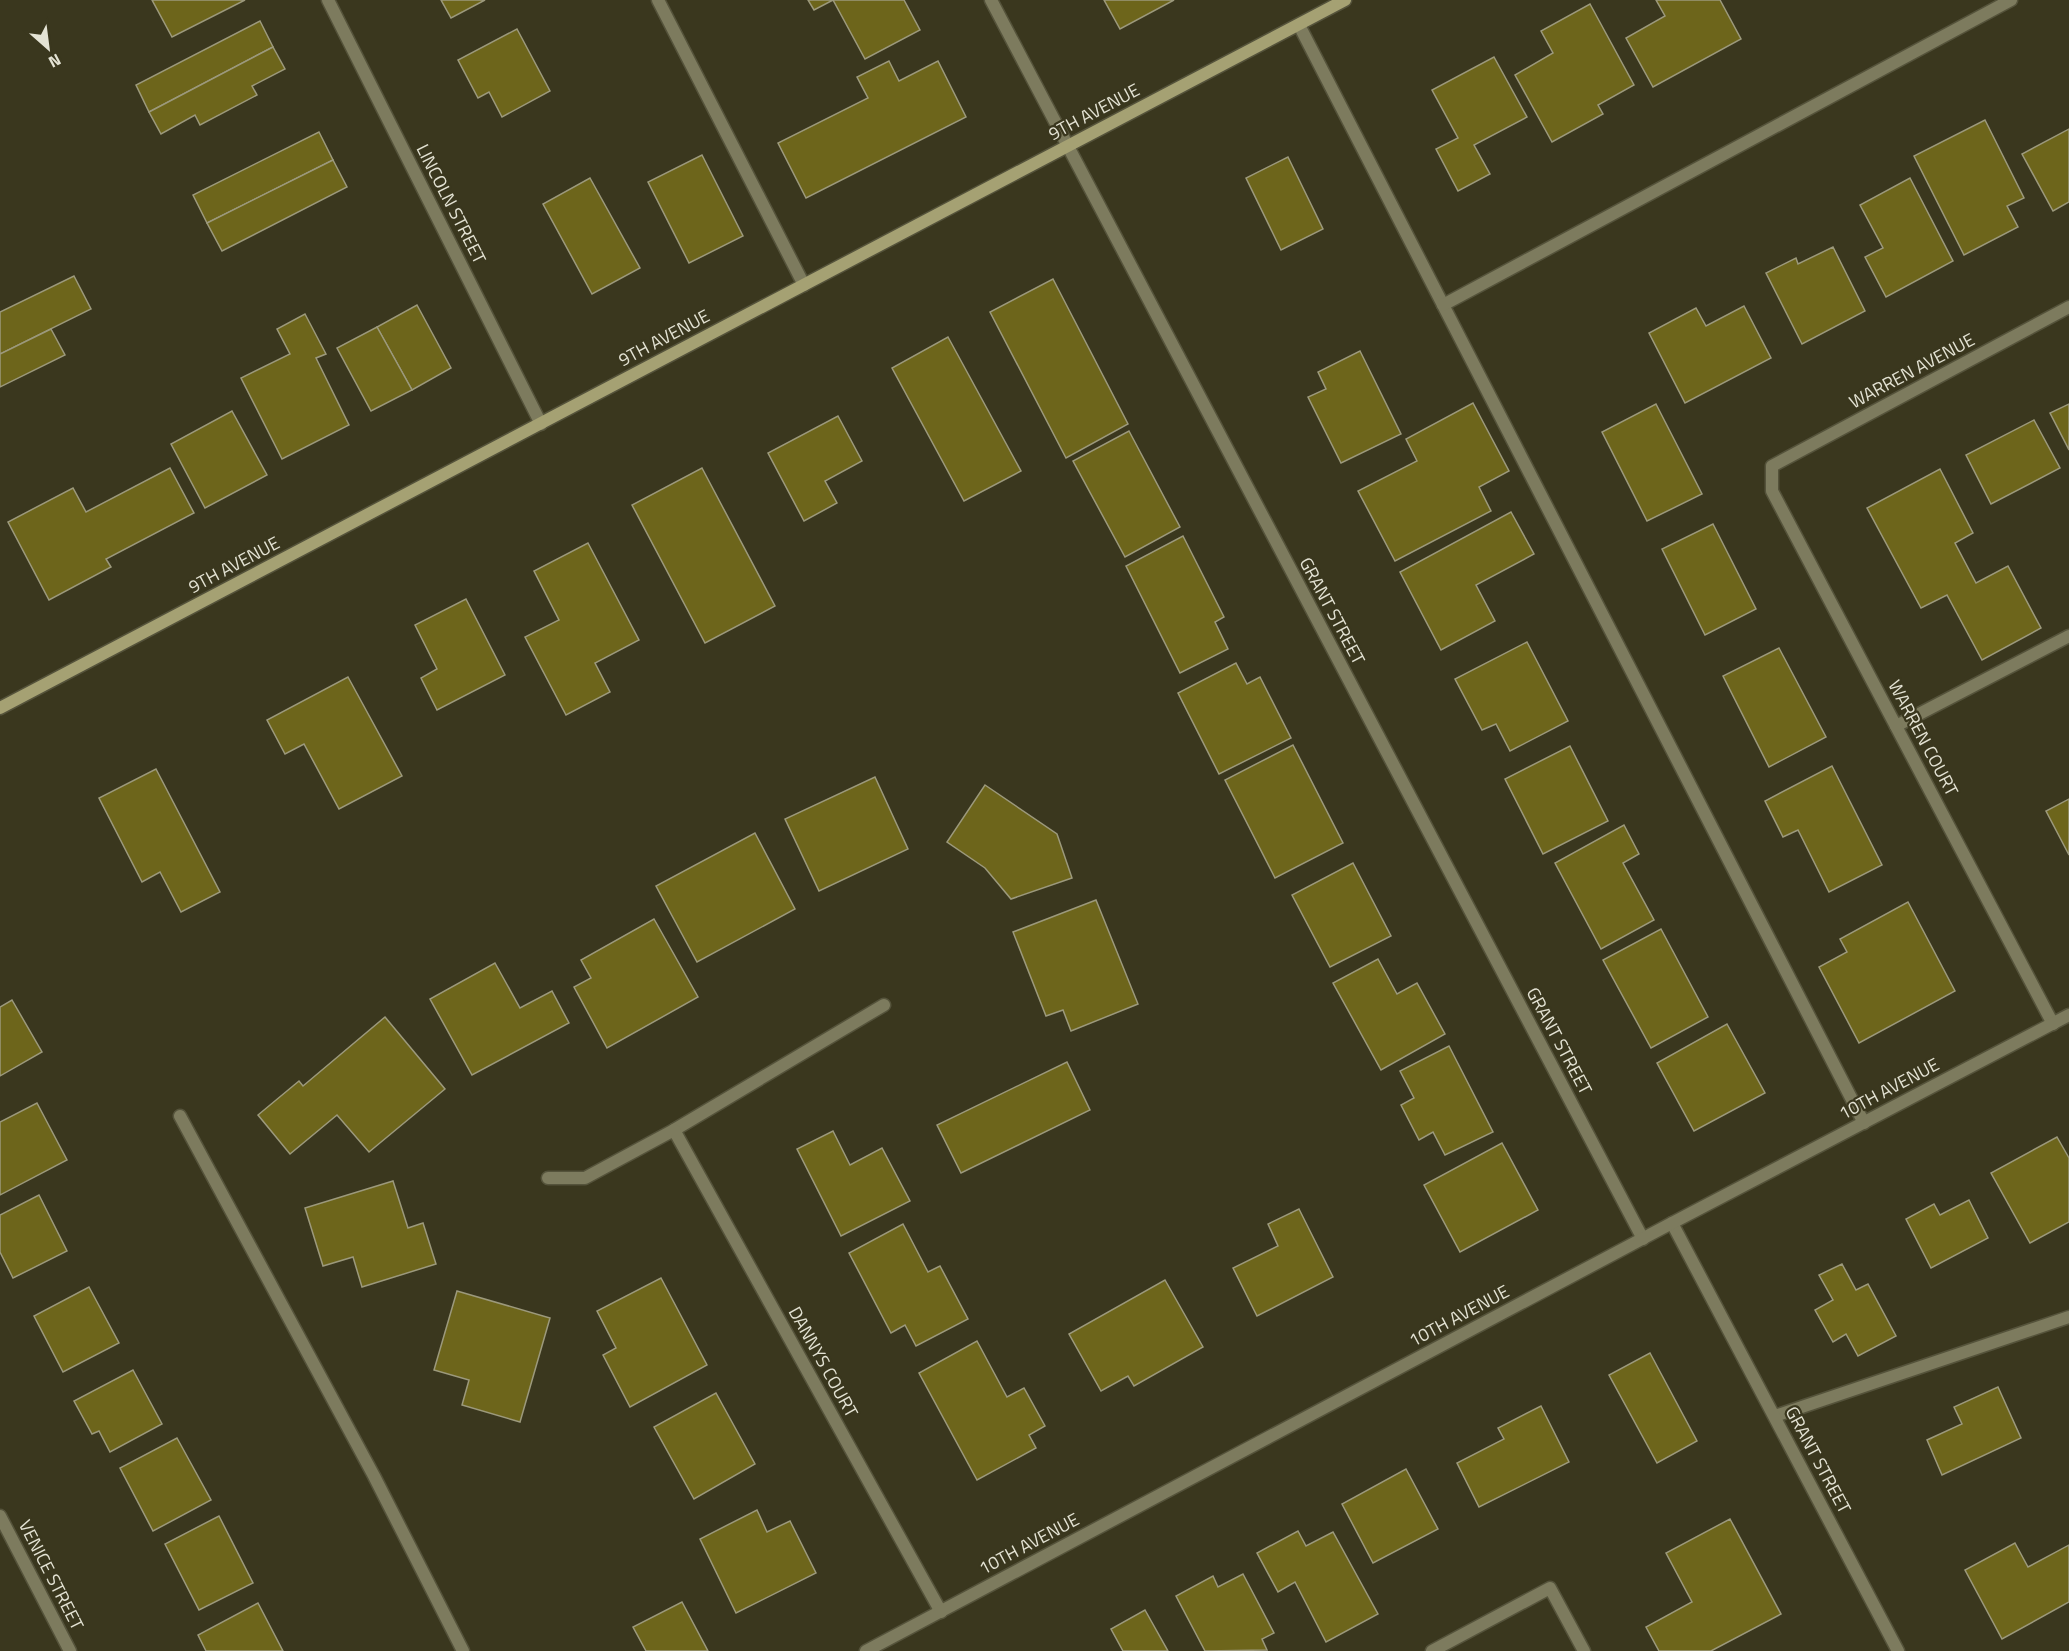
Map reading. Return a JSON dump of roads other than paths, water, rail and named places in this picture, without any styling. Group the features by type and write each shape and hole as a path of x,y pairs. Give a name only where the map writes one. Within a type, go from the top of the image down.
{"main road":[{"name":"9TH AVENUE","path":"0,708 1299,25 1325,5 1345,0"}],"street":[{"name":"LINCOLN STREET","path":"328,0 541,424"},
{"path":"658,0 804,285"},
{"name":"GRANT STREET","path":"991,0 1642,1239"},
{"path":"1443,305 2011,0"},
{"path":"1299,25 1864,1123"},
{"name":"WARREN AVENUE","path":"1772,466 2069,307"},
{"name":"WARREN COURT","path":"1772,466 1772,491 2053,1024"},
{"path":"1896,726 2069,636"},
{"path":"548,1178 585,1178 674,1130 884,1005"},
{"name":"10TH AVENUE","path":"866,1651 2069,1015"},
{"path":"180,1116 374,1476 463,1651"},
{"name":"DANNYS COURT","path":"674,1130 941,1612"},
{"name":"GRANT STREET","path":"1672,1223 1898,1651"},
{"path":"1775,1416 2069,1317"},
{"name":"VENICE STREET","path":"0,1516 70,1651"},
{"path":"1432,1651 1550,1588 1584,1651"}]}
